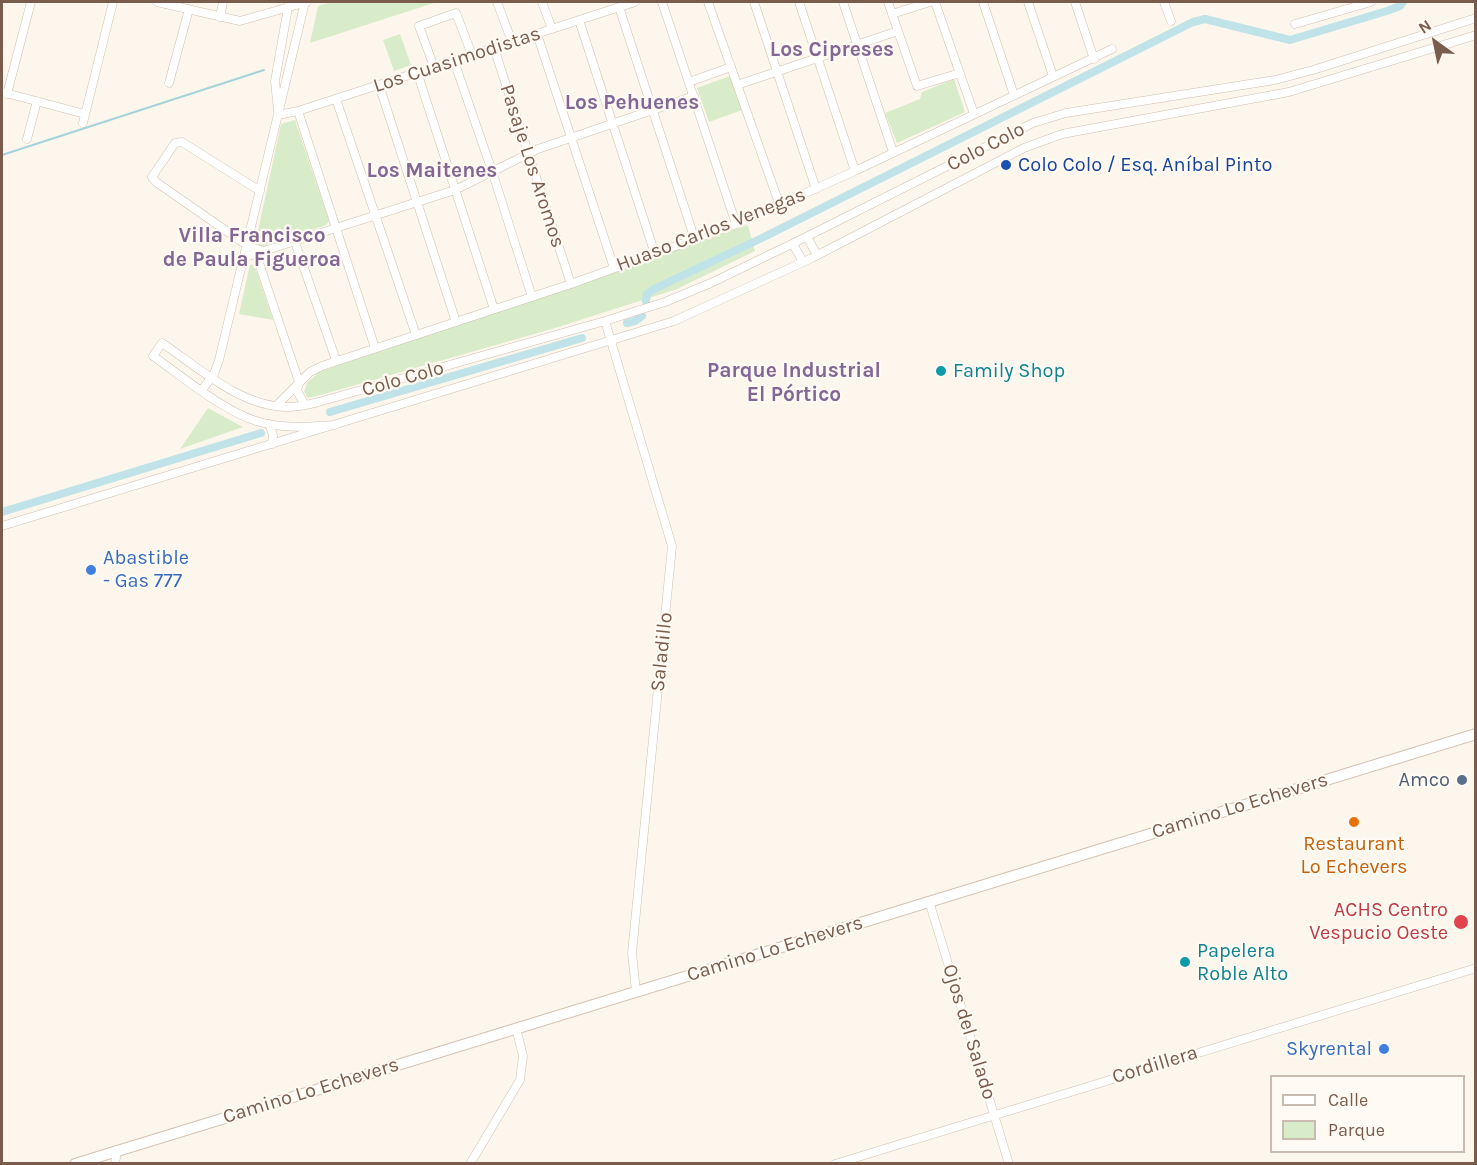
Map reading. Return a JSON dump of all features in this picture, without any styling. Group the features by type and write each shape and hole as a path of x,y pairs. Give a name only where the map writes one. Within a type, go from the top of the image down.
{"main road":[{"name":"Camino Lo Echevers","path":"75,1164 1476,734"}],"street":[{"path":"31,2 4,93 85,114"},
{"path":"83,123 113,2"},
{"path":"158,2 234,20 245,20 288,5 306,2 219,360 212,377 202,390"},
{"path":"220,17 223,2"},
{"path":"499,2 497,2 512,42"},
{"path":"542,2 552,29"},
{"name":"Los Cuasimodistas","path":"278,115 336,99 635,2"},
{"path":"662,2 736,224"},
{"path":"708,2 780,206"},
{"path":"754,2 816,189"},
{"path":"799,2 855,171"},
{"path":"843,2 893,152"},
{"path":"888,2 917,86 960,73"},
{"path":"892,14 930,2"},
{"path":"935,2 974,114"},
{"path":"983,2 1014,95"},
{"path":"1028,2 1053,76"},
{"path":"1075,2 1094,59"},
{"path":"1164,2 1172,21"},
{"path":"1295,24 1371,2"},
{"path":"278,115 275,81 288,5"},
{"path":"619,7 695,240"},
{"path":"169,83 189,9"},
{"path":"434,67 419,26 456,13 472,55"},
{"name":"Colo Colo","path":"335,425 298,428 268,424 237,413 153,356 162,343 241,395 276,406 305,405 665,302 711,283 807,237 1033,123 1066,113 1285,78 1476,18"},
{"path":"579,20 655,254"},
{"path":"737,85 898,31"},
{"path":"537,34 614,268"},
{"name":"Colo Colo","path":"2,526 674,321 803,262 1023,148 1062,134 1289,92 1476,35"},
{"path":"1383,64 1382,55 1387,46"},
{"name":"Pasaje Los Aromos","path":"494,48 571,284"},
{"name":"Huaso Carlos Venegas","path":"276,406 311,371 336,360 571,284 736,224 780,206 1112,49"},
{"path":"454,61 532,297"},
{"path":"689,82 731,67"},
{"path":"417,72 494,309"},
{"path":"379,85 456,322"},
{"path":"1192,93 1195,110"},
{"path":"1178,95 1180,112"},
{"path":"245,257 455,190 529,152 694,96"},
{"path":"336,99 416,335"},
{"path":"27,139 37,101"},
{"path":"298,111 375,348"},
{"path":"260,191 182,142 175,143 153,174 153,180 248,246 265,251"},
{"path":"807,237 817,255"},
{"path":"296,242 336,360"},
{"path":"793,243 803,262"},
{"path":"256,254 299,382 297,391 305,405"},
{"name":"Saladillo","path":"605,321 672,546 633,946 636,991"},
{"path":"268,424 273,435 272,444"},
{"name":"Ojos del Salado","path":"929,901 1009,1164"},
{"name":"Cordillera","path":"835,1164 1476,968"},
{"path":"470,1164 520,1080 523,1056 516,1028"},
{"path":"115,1164 117,1150"}],"green space":[{"path":"332,2 437,2 310,43 318,6"},
{"path":"400,34 411,65 394,71 383,40"},
{"path":"730,76 742,110 709,122 697,88"},
{"path":"954,79 965,112 897,143 885,113 920,99 922,92"},
{"path":"295,120 329,221 326,225 260,247 255,245 281,124"},
{"path":"748,225 755,251 677,289 552,329 317,396 308,398 304,392 307,383 319,372"},
{"path":"254,264 273,320 239,314 250,265"},
{"path":"208,408 243,427 180,449"}],"waterway":[{"path":"646,301 647,294 654,289 764,237 1193,22 1205,19 1290,40 1387,11 1400,6 1403,2"},
{"path":"2,155 264,70"},
{"path":"627,323 642,316"},
{"path":"330,412 582,338"},
{"path":"2,512 261,433"}],"place":[{"name":"Colo Colo / Esq. Aníbal Pinto","path":"1006,165"},
{"name":"Family Shop","path":"941,371"},
{"name":"Abastible - Gas 777","path":"91,570"},
{"name":"Amco","path":"1462,780"},
{"name":"Restaurant Lo Echevers","path":"1354,822"},
{"name":"ACHS Centro Vespucio Oeste","path":"1461,922"},
{"name":"Papelera Roble Alto","path":"1185,962"},
{"name":"Skyrental","path":"1384,1049"}],"district":[{"name":"Los Cipreses","path":"832,50"},
{"name":"Los Pehuenes","path":"632,103"},
{"name":"Los Maitenes","path":"432,171"},
{"name":"Villa Francisco de Paula Figueroa","path":"252,248"},
{"name":"Parque Industrial El Pórtico","path":"794,383"}]}
